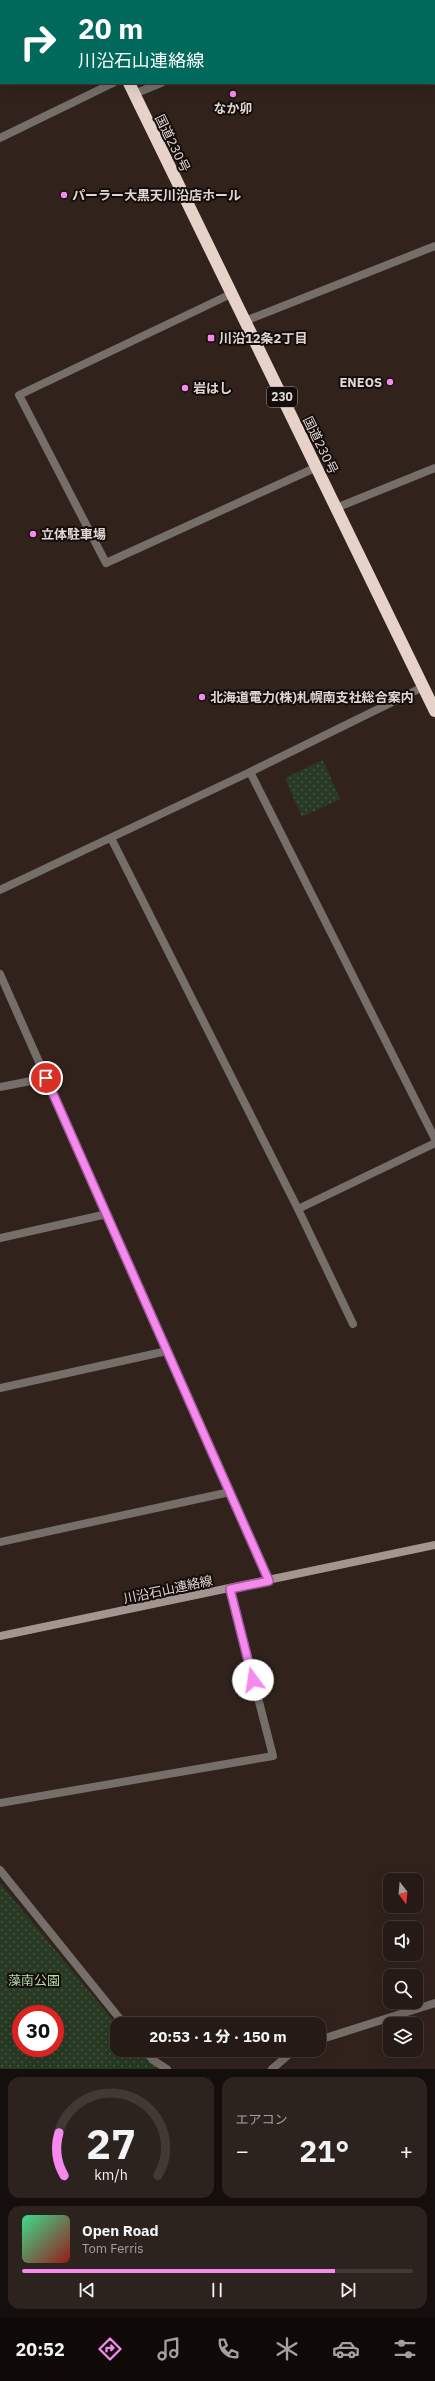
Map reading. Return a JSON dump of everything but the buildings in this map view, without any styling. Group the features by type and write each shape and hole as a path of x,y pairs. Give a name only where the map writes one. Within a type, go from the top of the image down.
{"highway":[{"name":"国道230号","path":"131,88 435,712"}],"street":[{"path":"0,138 111,84"},
{"path":"131,88 155,84"},
{"path":"245,321 435,246"},
{"path":"231,294 19,395 106,563 316,467"},
{"path":"336,508 435,468"},
{"path":"0,890 250,772 423,687"},
{"path":"250,772 435,1139"},
{"path":"111,838 298,1209 353,1324"},
{"path":"0,974 269,1581"},
{"path":"0,1087 46,1078"},
{"path":"298,1209 435,1143"},
{"path":"0,1238 107,1214"},
{"path":"0,1388 167,1351"},
{"path":"0,1542 230,1492"},
{"name":"川沿石山連絡線","path":"0,1636 269,1581 435,1545"},
{"path":"0,1803 273,1756 230,1589"},
{"path":"0,1870 118,2017"},
{"path":"326,2038 435,2003"},
{"path":"151,2057 167,2069"},
{"path":"272,2069 286,2057"}],"green space":[{"path":"323,760 340,799 302,817 285,778"},
{"name":"藻南公園","path":"0,1883 110,2017 110,2057 145,2057 158,2069 0,2069"}],"place":[{"name":"なか卯","path":"233,94"},
{"name":"パーラー大黒天川沿店ホール","path":"64,195"},
{"name":"川沿12条2丁目","path":"211,338"},
{"name":"ENEOS","path":"390,382"},
{"name":"岩はし","path":"185,388"},
{"name":"立体駐車場","path":"33,534"},
{"name":"北海道電力(株)札幌南支社総合案内","path":"202,697"}],"route":[{"path":"46,1078 269,1581 230,1589 253,1680"}]}
